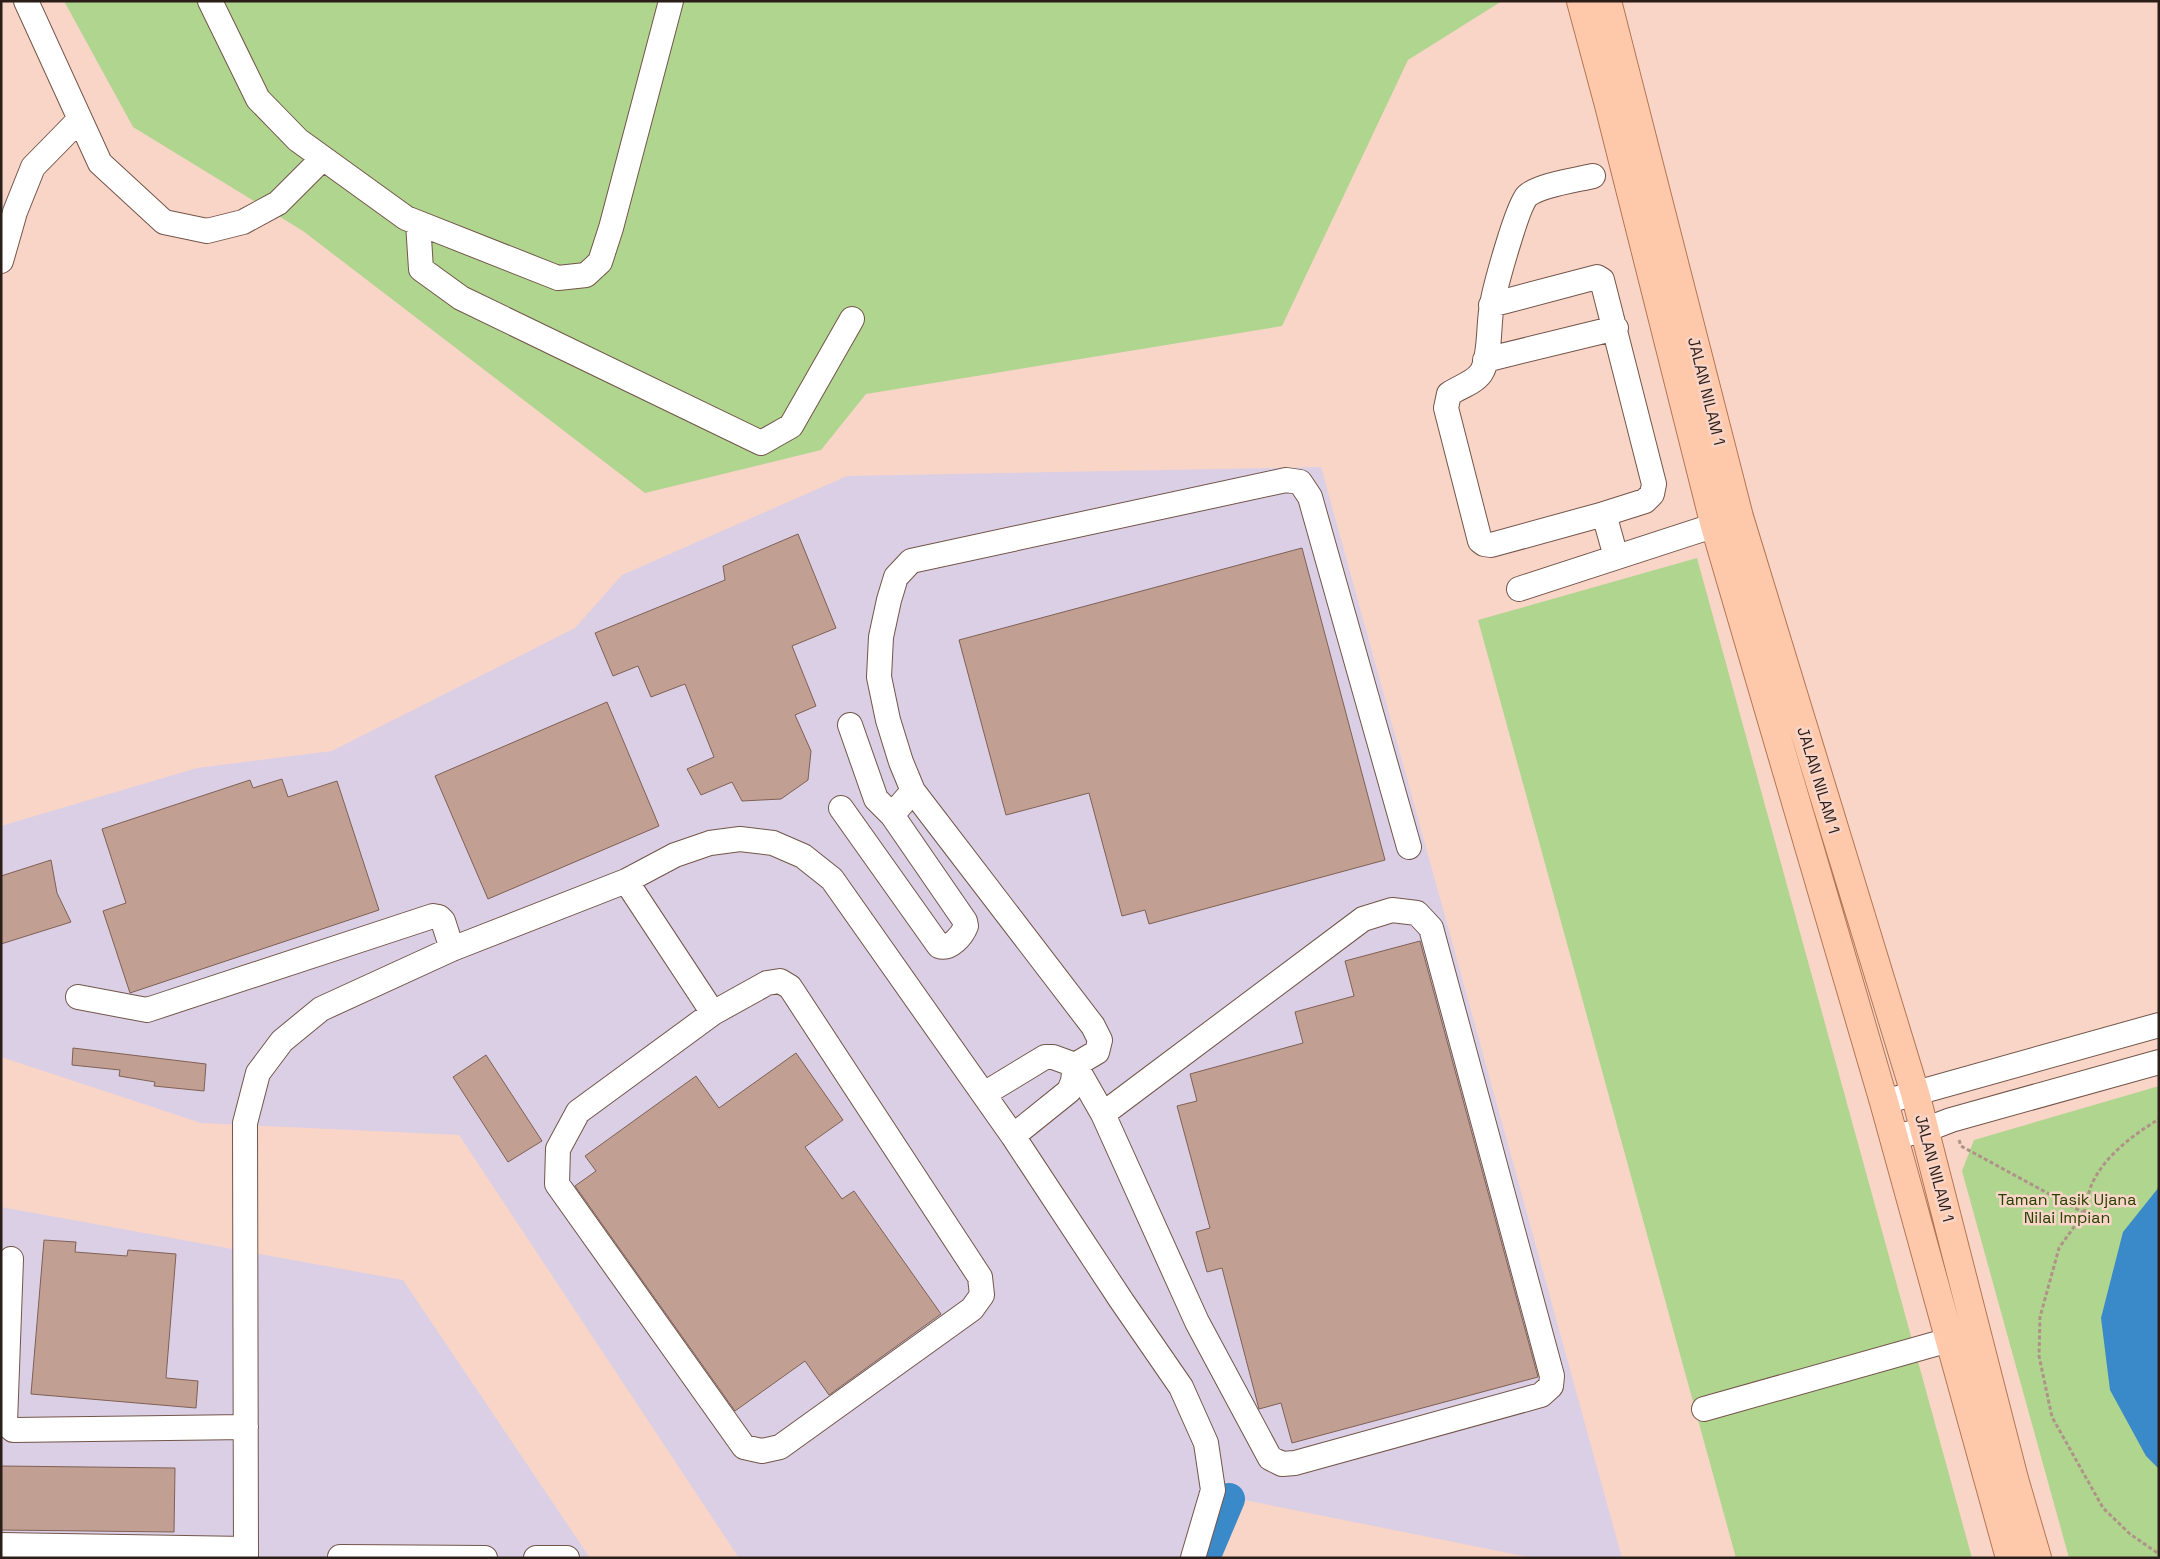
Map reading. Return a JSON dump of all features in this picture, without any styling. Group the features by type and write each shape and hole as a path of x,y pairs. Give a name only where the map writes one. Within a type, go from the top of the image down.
{"main road":[{"name":"JALAN NILAM 1","path":"1581,1 1727,521 1893,1137 2010,1558"},
{"name":"JALAN NILAM 1","path":"1607,1 1727,521 1915,1093 2014,1479 2037,1558"}],"street":[{"path":"26,1 100,163 164,222 207,231 244,222 278,203 323,158"},
{"path":"210,1 258,99 298,140 406,218 558,278 586,275 600,262 611,228 671,1"},
{"path":"1,261 15,212 33,167 80,119"},
{"path":"1492,306 1597,277 1602,280 1616,328 1654,484 1652,494 1645,501 1491,545 1484,544 1480,541 1446,408 1450,394 1475,379 1482,372 1492,306 1518,213 1527,196 1544,188 1592,176"},
{"path":"418,223 421,269 462,298 761,443 791,426 852,319"},
{"path":"1485,360 1616,328"},
{"path":"1075,1065 1097,1052 1100,1040 1093,1026 913,791 901,762 888,720 879,677 881,637 889,600 896,577 911,561 1277,482 1300,482 1310,497 1409,847"},
{"path":"1604,514 1616,557"},
{"path":"1519,589 1727,521"},
{"path":"841,808 939,946 948,946 964,931 965,922 892,815 876,799 850,725"},
{"path":"892,815 913,791"},
{"path":"1,1545 246,1554 245,1124 258,1072 282,1041 320,1009 452,949 626,881 675,855 710,843 740,839 772,843 803,856 832,879 1013,1136 1181,1388 1206,1442 1214,1490 1193,1558"},
{"path":"626,881 714,1013"},
{"path":"984,1094 1045,1057 1053,1057 1075,1065 1103,1114 1197,1322 1270,1458 1282,1464 1295,1463 1541,1394 1551,1386 1552,1376 1431,928 1417,913 1392,910 1362,919 1103,1114"},
{"path":"78,997 147,1010 433,916 439,917 443,921 452,949"},
{"path":"780,981 790,986 980,1277 982,1295 972,1309 780,1447 762,1451 744,1448 557,1184 558,1148 578,1112 714,1013 767,983 780,981"},
{"path":"1884,1102 2159,1025"},
{"path":"1893,1137 1925,1130 1951,1120 2159,1062"},
{"path":"1013,1136 1069,1091 1074,1081 1075,1065"},
{"path":"11,1259 5,1423 14,1430 246,1427"},
{"path":"1704,1409 1977,1333"},
{"path":"340,1558 484,1558"},
{"path":"536,1558 568,1558"}],"path":[{"path":"2159,1119 2136,1133 2104,1166 2092,1185 2084,1213 2059,1248 2040,1317 2040,1356 2052,1417 2103,1508 2130,1534 2159,1554"},
{"path":"1951,1120 1962,1146 2084,1213"}],"shaded area":[{"path":"1321,467 1622,1558 1534,1558 1224,1496 1198,1558 739,1558 459,1135 201,1123 1,1057 1,826 197,768 332,751 575,628 622,575 847,476"},
{"path":"1,1207 403,1280 590,1558 1,1558"}],"green space":[{"path":"64,1 1502,1 1408,60 1282,326 866,394 821,450 645,493 303,231 133,127"},
{"path":"1697,558 1972,1558 1736,1558 1478,620"},
{"name":"Taman Tasik Ujana Nilai Impian","path":"2159,1086 2159,1558 2069,1558 1962,1171 1974,1140"}],"water":[{"path":"2159,1187 2159,1469 2146,1456 2110,1390 2101,1318 2123,1232"}],"building":[{"path":"798,534 836,628 792,646 816,706 795,715 811,751 808,780 781,799 742,801 732,782 701,795 687,769 714,757 685,684 651,697 638,666 613,676 595,633 725,580 723,566"},
{"path":"1302,548 1385,860 1149,924 1145,910 1122,916 1089,793 1006,815 959,640"},
{"path":"607,702 659,826 488,899 435,776"},
{"path":"282,779 288,797 337,781 379,910 130,993 103,911 126,903 102,829 250,780 253,788"},
{"path":"51,860 57,893 71,922 1,944 1,876"},
{"path":"1420,941 1538,1377 1292,1443 1281,1403 1259,1409 1222,1268 1207,1272 1196,1232 1210,1228 1177,1106 1197,1101 1190,1074 1303,1043 1295,1012 1354,996 1345,961"},
{"path":"73,1048 206,1064 204,1091 154,1086 155,1082 119,1076 120,1070 72,1065"},
{"path":"796,1053 843,1120 805,1147 842,1199 854,1191 941,1314 829,1395 805,1361 735,1411 575,1186 596,1171 585,1156 696,1076 719,1108"},
{"path":"486,1055 542,1141 508,1162 453,1077"},
{"path":"44,1240 76,1242 75,1252 127,1256 128,1250 176,1254 166,1378 198,1381 196,1408 31,1394"},
{"path":"1,1466 175,1468 174,1532 1,1530"}],"waterway":[{"path":"1204,1558 1229,1499"}]}
